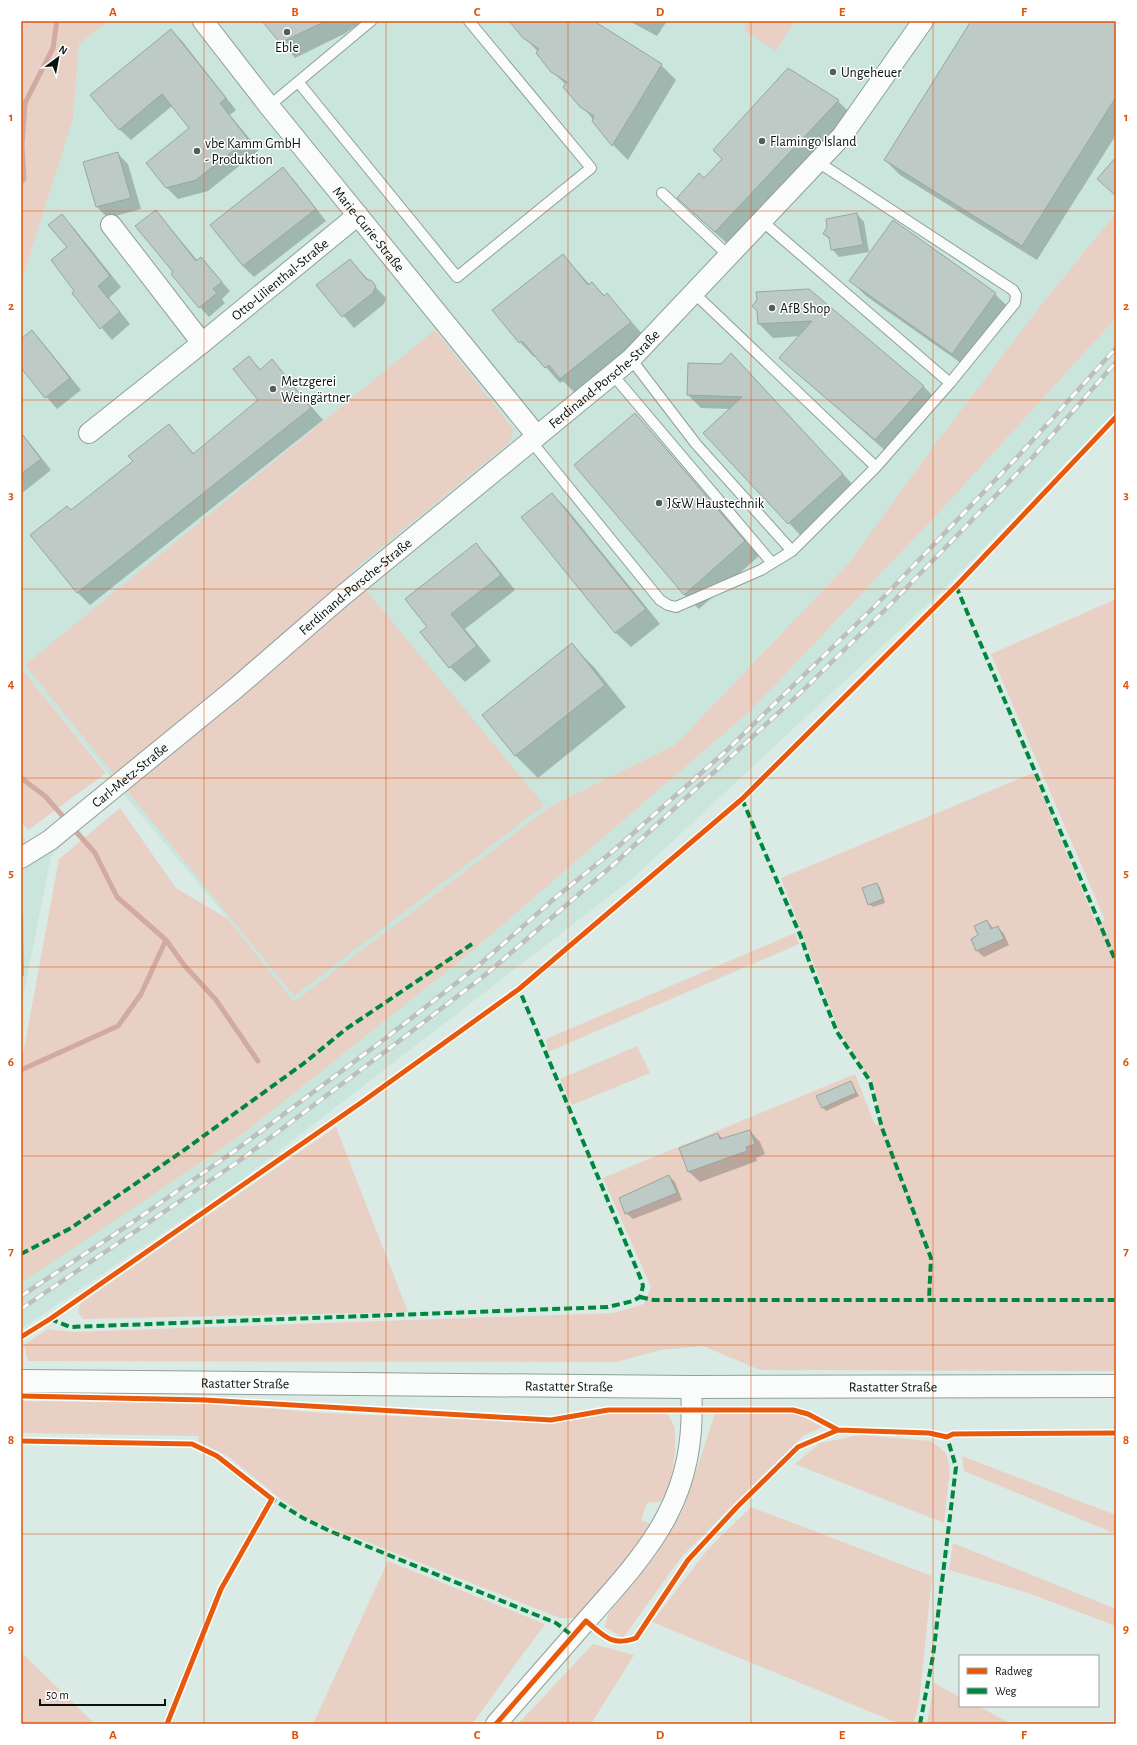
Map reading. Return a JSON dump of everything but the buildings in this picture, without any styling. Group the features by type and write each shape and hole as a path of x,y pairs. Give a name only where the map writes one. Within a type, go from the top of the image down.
{"main road":[{"name":"Rastatter Straße","path":"21,1381 691,1387 1116,1386"}],"street":[{"name":"Marie-Curie-Straße","path":"203,21 534,439"},
{"name":"Ferdinand-Porsche-Straße","path":"236,688 341,597 632,359 842,136 923,21"},
{"name":"Otto-Lilienthal-Straße","path":"89,433 202,343 358,215"},
{"path":"111,225 202,343"},
{"name":"Carl-Metz-Straße","path":"21,858 36,850 236,688"},
{"path":"496,1724 629,1573 655,1539 674,1504 684,1478 691,1431 691,1387"}],"lane":[{"path":"269,106 371,21"},
{"path":"298,83 457,277 592,168 469,21"},
{"path":"534,439 660,600 668,605 676,607 761,570 792,551 876,468 950,383 1016,303 1016,295 1013,290 818,162"},
{"path":"662,193 729,256"},
{"path":"762,221 950,383"},
{"path":"694,293 876,468"},
{"path":"632,359 696,444 792,551"},
{"path":"613,374 772,563"}],"shaded area":[{"path":"21,21 109,21 79,44 73,119 21,283"},
{"path":"109,21 1116,21 1116,213 1042,304 849,563 675,745 551,806 294,1002 228,919 121,791 51,856 21,1008 21,834 29,844 111,777 21,668 21,283 73,119 79,44"},
{"path":"749,21 795,21 776,51 744,30"},
{"path":"1116,213 1116,318 944,507 750,711 472,951 243,1134 21,1283 21,1065 59,859 120,808 176,888 228,919 294,1002 551,806 675,745 849,563 931,450 1042,304"},
{"path":"1116,318 1116,410 949,584 633,878 240,1181 21,1329 21,1283 243,1134 472,951 750,711 944,507"},
{"path":"435,330 514,430 509,443 351,572 544,805 294,996 25,665"},
{"path":"1116,599 1116,1371 760,1370 703,1346 661,1350 616,1362 28,1361 24,1345 48,1329 72,1332 613,1313 644,1304 651,1287 603,1178 855,1074 875,1125 883,1122 872,1081 839,1030 781,878 1033,773 1096,923 1105,920 991,654"},
{"path":"21,668 106,773 28,830 21,822"},
{"path":"795,933 799,944 548,1052 546,1039"},
{"path":"637,1046 650,1073 572,1105 560,1079"},
{"path":"336,1127 408,1312 83,1319 78,1312 81,1303"},
{"path":"21,1401 204,1403 325,1413 549,1423 609,1414 666,1413 674,1426 675,1453 670,1485 664,1501 647,1503 641,1520 651,1524 626,1562 577,1618 560,1618 309,1519 277,1496 229,1457 198,1441 199,1436 21,1433"},
{"path":"715,1414 797,1414 823,1427 803,1436 683,1555 623,1638 605,1627 608,1614 657,1554 683,1510"},
{"path":"861,1435 931,1441 946,1453 950,1468 944,1523 795,1464 820,1443"},
{"path":"962,1456 1116,1515 1116,1534 964,1471"},
{"path":"751,1507 932,1576 919,1703 913,1724 900,1724 652,1622 708,1549"},
{"path":"953,1543 1116,1609 1116,1626 1028,1593 949,1570"},
{"path":"388,1561 545,1624 472,1724 313,1724"},
{"path":"593,1644 634,1655 591,1724 518,1724"},
{"path":"21,1652 95,1724 21,1724"},
{"path":"934,1683 959,1696 959,1707 980,1707 1012,1724 927,1724"}],"waterway":[{"path":"21,182 24,179 22,145 25,103 53,48 57,21"},
{"path":"21,778 45,796 67,821"},
{"path":"72,827 95,853 117,897 166,940 184,965 216,1000 258,1061"},
{"path":"21,1070 118,1026 141,994 166,940"}],"railway":[{"path":"21,1296 130,1224 233,1152 386,1038 478,966 555,898 613,851 726,751 876,605 1023,451 1116,348"},
{"path":"21,1309 239,1161 394,1045 485,975 614,864 800,693 884,611 1032,458 1116,362"}],"marked path":[{"path":"956,586 1116,962"},
{"path":"742,799 801,937 837,1032 870,1081 882,1128 931,1258 929,1299"},
{"path":"21,1254 71,1228 180,1153 303,1064 346,1029 472,944"},
{"path":"50,1319 70,1327 608,1307 633,1301 640,1297 643,1286 640,1277 519,989"},
{"path":"640,1297 654,1300 1116,1300"},
{"path":"920,1724 933,1656 956,1467 947,1437"},
{"path":"269,1497 303,1518 332,1532 556,1623 573,1636"}],"cycle path":[{"path":"21,1337 50,1319 362,1102 519,989 742,799 956,586 1116,417"},
{"path":"21,1396 205,1400 551,1420 608,1410 793,1410 808,1414 838,1430"},
{"path":"496,1724 586,1621 603,1635 614,1641 636,1638 688,1560 737,1507 798,1447 838,1430 929,1433 947,1437 953,1434 1116,1433"},
{"path":"21,1441 192,1444 217,1456 272,1499 221,1589 167,1724"}],"place":[{"name":"Eble","path":"287,32"},
{"name":"Ungeheuer","path":"833,72"},
{"name":"Flamingo Island","path":"762,141"},
{"name":"vbe Kamm GmbH - Produktion","path":"197,151"},
{"name":"AfB Shop","path":"772,308"},
{"name":"Metzgerei Weingärtner","path":"273,389"},
{"name":"J&W Haustechnik","path":"659,503"}]}
